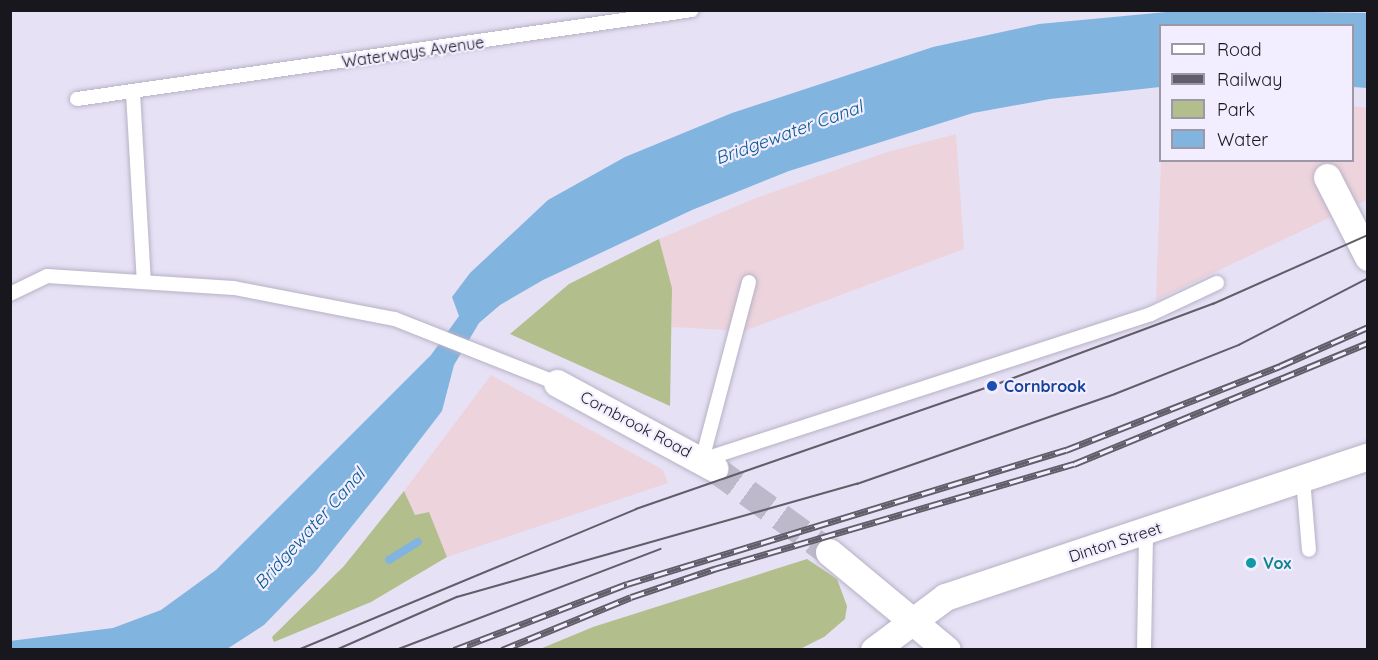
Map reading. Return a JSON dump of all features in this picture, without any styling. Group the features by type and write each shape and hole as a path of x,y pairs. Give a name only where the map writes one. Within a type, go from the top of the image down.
{"street":[{"path":"1327,177 1368,256"},
{"name":"Cornbrook Road","path":"556,383 708,464"},
{"name":"Dinton Street","path":"874,650 945,597 1146,533 1368,456"},
{"path":"828,552 947,650"}],"lane":[{"name":"Waterways Avenue","path":"77,99 133,93 692,10"},
{"path":"133,93 144,281"},
{"path":"10,294 47,276 234,288 395,319 556,383"},
{"path":"708,464 749,282"},
{"path":"708,464 1151,314 1217,283"},
{"path":"1303,479 1309,550"},
{"path":"1144,650 1146,533"}],"shaded area":[{"path":"1354,106 1367,108 1367,200 1156,300 1161,162 1354,162"},
{"path":"956,134 964,249 744,331 672,327 672,288 659,239 756,198 884,153"},
{"path":"491,375 663,470 668,483 447,557 429,512 415,516 404,491"}],"green space":[{"path":"659,239 672,288 670,406 510,334 569,284"},
{"path":"404,491 415,515 429,512 447,557 371,602 274,642 272,637 344,566"},
{"path":"807,559 837,579 847,606 845,619 824,637 800,649 540,649 593,627"}],"water":[{"name":"Bridgewater Canal","path":"1188,10 1367,13 1367,88 1354,87 1354,24 1159,24 1159,87 1050,99 973,113 789,171 692,210 543,280 500,305 479,323 454,365 442,411 385,485 316,571 264,625 227,649 11,650 10,641 113,628 161,610 216,570 431,355 459,316 452,297 470,273 548,200 625,157 732,113 933,47 1039,24"}],"waterway":[{"name":"Cornbrook","path":"389,560 418,542"}],"tunnel":[{"path":"714,468 829,552"}],"tram line":[{"path":"298,650 636,509 992,386 1213,304 1368,235"},
{"path":"336,650 457,597 857,484 1115,394 1239,345 1368,278"},
{"path":"396,650 660,549"}],"railway":[{"path":"454,650 627,584 1066,450 1280,366 1368,327"},
{"path":"502,650 631,597 714,569 1074,464 1368,343"}],"place":[{"name":"Cornbrook","path":"992,386"},
{"name":"Vox","path":"1251,563"}]}
